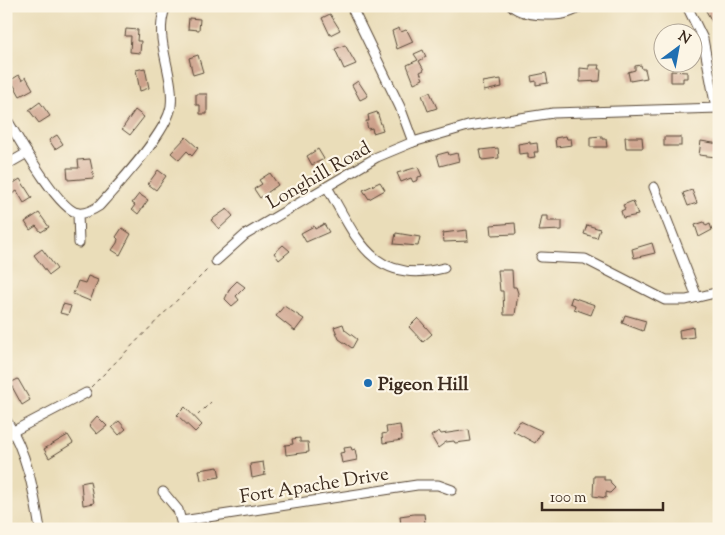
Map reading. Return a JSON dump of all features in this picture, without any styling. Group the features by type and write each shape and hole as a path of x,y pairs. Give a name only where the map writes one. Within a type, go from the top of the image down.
{"street":[{"path":"6,118 60,202 78,213 87,212 99,206 153,141 170,114 170,80 162,41 163,17 166,6"},
{"path":"351,6 400,107 413,142"},
{"path":"512,6 528,14 568,14 580,6"},
{"path":"687,6 703,39 717,108"},
{"name":"Longhill Road","path":"216,261 245,235 377,158 413,142 468,126 554,113 717,108"},
{"path":"6,166 28,153"},
{"path":"327,187 358,240 379,263 403,271 444,268"},
{"path":"654,187 697,297"},
{"path":"78,213 79,243"},
{"path":"541,256 577,257 592,261 672,302 719,292"},
{"path":"10,433 86,393"},
{"path":"6,420 10,433 29,472 40,529"},
{"name":"Fort Apache Drive","path":"182,525 417,485 438,486 452,490"},
{"path":"164,492 178,510 182,525"}],"path":[{"path":"86,393 216,261"},
{"path":"198,415 211,402"}],"building":[{"path":"709,6 719,6 719,34 705,9"},
{"path":"330,14 340,30 330,35 322,18"},
{"path":"189,18 200,19 199,30 188,29"},
{"path":"399,28 401,32 406,30 408,32 413,42 397,49 392,31"},
{"path":"126,29 138,30 137,41 141,41 140,53 130,52 131,36 125,36"},
{"path":"345,45 356,64 344,69 335,49"},
{"path":"423,50 426,57 419,61 424,70 420,72 423,79 414,83 407,65 418,60 414,54"},
{"path":"198,55 203,72 193,75 189,58"},
{"path":"589,65 599,65 598,69 601,69 600,81 580,82 580,68 589,69"},
{"path":"641,65 642,69 645,69 647,78 630,81 628,72 635,70 635,66"},
{"path":"145,68 149,88 140,91 136,70"},
{"path":"671,72 687,72 687,78 683,78 683,82 671,82"},
{"path":"546,73 548,83 536,85 536,81 532,82 531,76"},
{"path":"19,75 22,80 26,77 33,89 20,96 11,80"},
{"path":"501,79 502,87 484,91 483,82"},
{"path":"358,81 368,96 360,100 352,85"},
{"path":"430,92 437,108 428,111 422,95"},
{"path":"196,94 207,94 207,114 200,114 200,105 196,105"},
{"path":"40,102 50,116 39,123 29,110"},
{"path":"135,110 144,117 130,135 122,129"},
{"path":"377,112 383,130 373,133 372,128 368,129 366,121 369,121 368,115"},
{"path":"57,135 63,144 55,149 49,140"},
{"path":"566,136 567,139 571,139 572,145 556,147 555,138"},
{"path":"602,136 602,139 606,139 607,147 590,147 590,137"},
{"path":"186,137 198,148 192,156 187,151 179,160 171,153"},
{"path":"625,137 642,137 643,148 626,148"},
{"path":"664,137 681,137 681,146 664,146"},
{"path":"701,141 719,144 719,154 716,157 699,155"},
{"path":"530,142 530,144 537,143 538,152 534,152 535,157 528,158 528,153 519,154 518,144"},
{"path":"498,148 499,158 482,160 480,150"},
{"path":"318,149 324,159 312,165 307,156"},
{"path":"448,152 449,155 457,153 459,161 440,166 437,155"},
{"path":"90,159 94,178 68,180 67,168 79,168 78,160"},
{"path":"418,167 422,176 418,177 418,180 413,182 411,178 401,182 397,173"},
{"path":"158,170 166,176 156,190 148,184"},
{"path":"270,173 278,185 260,198 254,189 262,184 259,180"},
{"path":"20,179 32,198 24,203 17,191 9,196 6,191 6,188"},
{"path":"380,182 385,190 369,199 363,190"},
{"path":"692,190 697,203 688,206 683,193"},
{"path":"139,194 148,200 138,214 132,209 135,205 132,203"},
{"path":"633,201 638,215 623,218 621,211 625,209 623,205"},
{"path":"227,209 233,216 219,229 211,220"},
{"path":"39,213 49,227 41,232 36,226 30,230 25,222"},
{"path":"542,216 548,216 548,221 562,221 562,230 539,231"},
{"path":"704,222 706,226 710,224 712,230 699,237 695,225"},
{"path":"515,223 516,234 492,235 491,225"},
{"path":"324,224 329,232 306,242 301,233 314,226 315,229"},
{"path":"587,225 600,229 597,238 584,234"},
{"path":"122,228 131,234 120,255 112,250 117,243 118,239 116,237"},
{"path":"467,230 468,241 444,242 443,233"},
{"path":"396,233 420,237 418,246 394,244"},
{"path":"652,243 655,253 634,258 632,249"},
{"path":"283,245 290,251 279,260 274,253"},
{"path":"42,249 57,269 49,275 34,255"},
{"path":"498,270 512,270 513,287 516,287 518,293 515,315 504,315 503,291 500,291"},
{"path":"88,276 98,280 90,301 73,294 78,281 85,283"},
{"path":"237,281 245,287 236,296 239,300 232,306 225,299 230,288"},
{"path":"572,297 595,305 591,315 574,309 575,305 570,303"},
{"path":"63,304 71,306 68,315 60,313"},
{"path":"284,306 304,319 295,331 276,316"},
{"path":"625,315 646,321 643,331 622,323"},
{"path":"418,318 432,334 423,342 409,327"},
{"path":"343,324 345,330 357,339 352,348 339,339 334,327"},
{"path":"693,327 694,337 680,339 679,330"},
{"path":"18,379 30,400 22,405 10,383"},
{"path":"185,407 202,425 195,432 177,415"},
{"path":"97,416 107,426 97,434 89,425"},
{"path":"119,421 126,429 119,435 112,427"},
{"path":"520,421 542,431 535,443 513,431"},
{"path":"400,425 402,440 383,443 382,434 387,433 386,427"},
{"path":"469,430 471,441 446,442 438,448 431,436 439,431 441,434"},
{"path":"68,435 73,443 49,458 44,449"},
{"path":"300,438 300,442 308,442 309,452 286,455 285,445 293,444 292,439"},
{"path":"351,447 352,450 355,449 357,460 342,463 340,453 345,452 344,448"},
{"path":"263,462 265,475 252,478 250,464"},
{"path":"218,467 220,477 201,480 199,470"},
{"path":"594,476 604,476 604,480 610,480 615,488 610,493 606,492 606,498 593,496"},
{"path":"90,481 94,503 83,505 81,483"},
{"path":"424,514 425,523 401,526 400,516"}],"place":[{"name":"Pigeon Hill","path":"368,383"}]}
